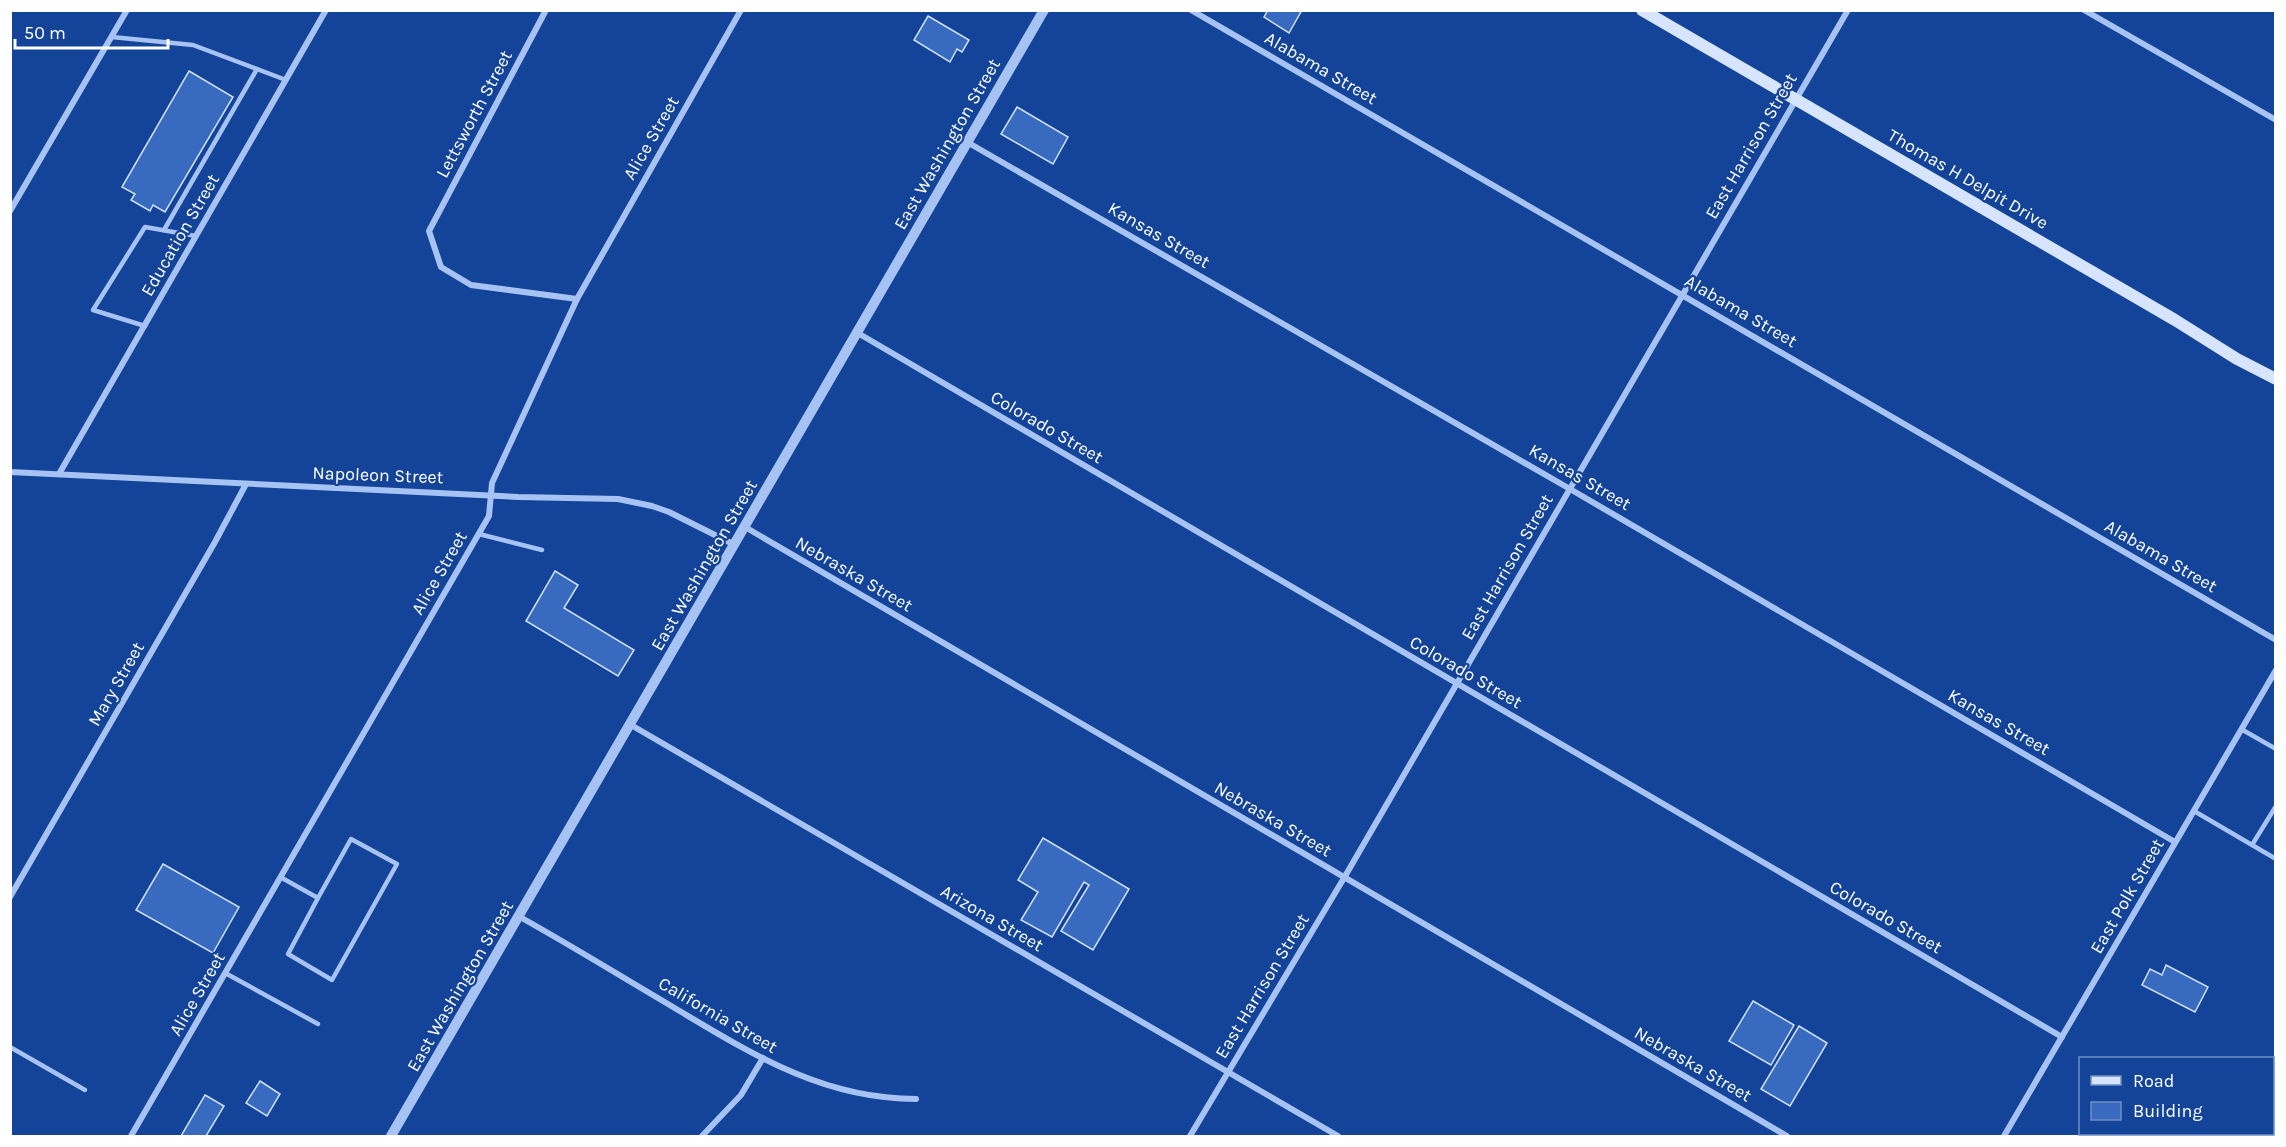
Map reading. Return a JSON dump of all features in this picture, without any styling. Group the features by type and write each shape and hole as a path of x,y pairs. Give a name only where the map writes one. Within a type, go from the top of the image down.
{"main road":[{"name":"Thomas H Delpit Drive","path":"1641,10 2175,320 2237,359 2276,379"}],"street":[{"path":"10,211 127,10"},
{"name":"Education Street","path":"59,474 326,10"},
{"name":"Lettsworth Street","path":"546,10 429,231 441,267 471,285 577,299"},
{"name":"Alice Street","path":"131,1137 489,516 492,483 577,299 741,10"},
{"name":"East Washington Street","path":"392,1137 1044,10"},
{"name":"Alabama Street","path":"1191,10 2276,640"},
{"name":"East Harrison Street","path":"1190,1137 1344,878 1848,10"},
{"path":"2084,10 2276,120"},
{"name":"Kansas Street","path":"967,142 1570,489 2175,842"},
{"name":"Colorado Street","path":"856,332 2062,1037"},
{"name":"Napoleon Street","path":"10,472 618,499 669,512 735,545"},
{"name":"Mary Street","path":"10,897 215,542 246,484"},
{"name":"Nebraska Street","path":"745,527 1786,1137"},
{"name":"East Polk Street","path":"2004,1137 2276,670"},
{"name":"Arizona Street","path":"631,724 1338,1137"},
{"name":"California Street","path":"520,917 788,1071 847,1092 886,1099 916,1099"},
{"path":"702,1137 741,1095 763,1058"}],"lane":[{"path":"112,37 193,45 286,80"},
{"path":"164,230 257,69"},
{"path":"145,326 93,310 145,227 196,236"},
{"path":"479,534 542,550"},
{"path":"2241,729 2276,749"},
{"path":"2252,845 2276,806"},
{"path":"2193,811 2276,860"},
{"path":"351,839 397,864 332,980 288,954 318,898 351,839"},
{"path":"282,878 318,898"},
{"path":"227,974 318,1024"},
{"path":"10,1047 85,1090"}],"building":[{"path":"1268,10 1302,10 1289,33 1264,17"},
{"path":"928,16 969,40 962,52 957,49 950,62 914,40"},
{"path":"189,71 233,97 165,212 153,205 150,211 131,200 135,194 122,187"},
{"path":"1017,107 1068,137 1053,164 1001,134"},
{"path":"555,571 578,585 564,608 634,650 618,676 526,621"},
{"path":"1043,838 1129,889 1093,950 1061,931 1089,885 1084,882 1052,937 1021,920 1038,892 1018,880"},
{"path":"163,864 239,907 213,953 136,910"},
{"path":"2166,965 2208,987 2195,1012 2142,985 2150,969 2162,975"},
{"path":"1753,1001 1794,1025 1771,1065 1729,1041"},
{"path":"1799,1026 1827,1043 1790,1106 1761,1089"},
{"path":"260,1081 280,1094 267,1116 246,1103"},
{"path":"205,1095 224,1106 206,1136 181,1136"}]}
